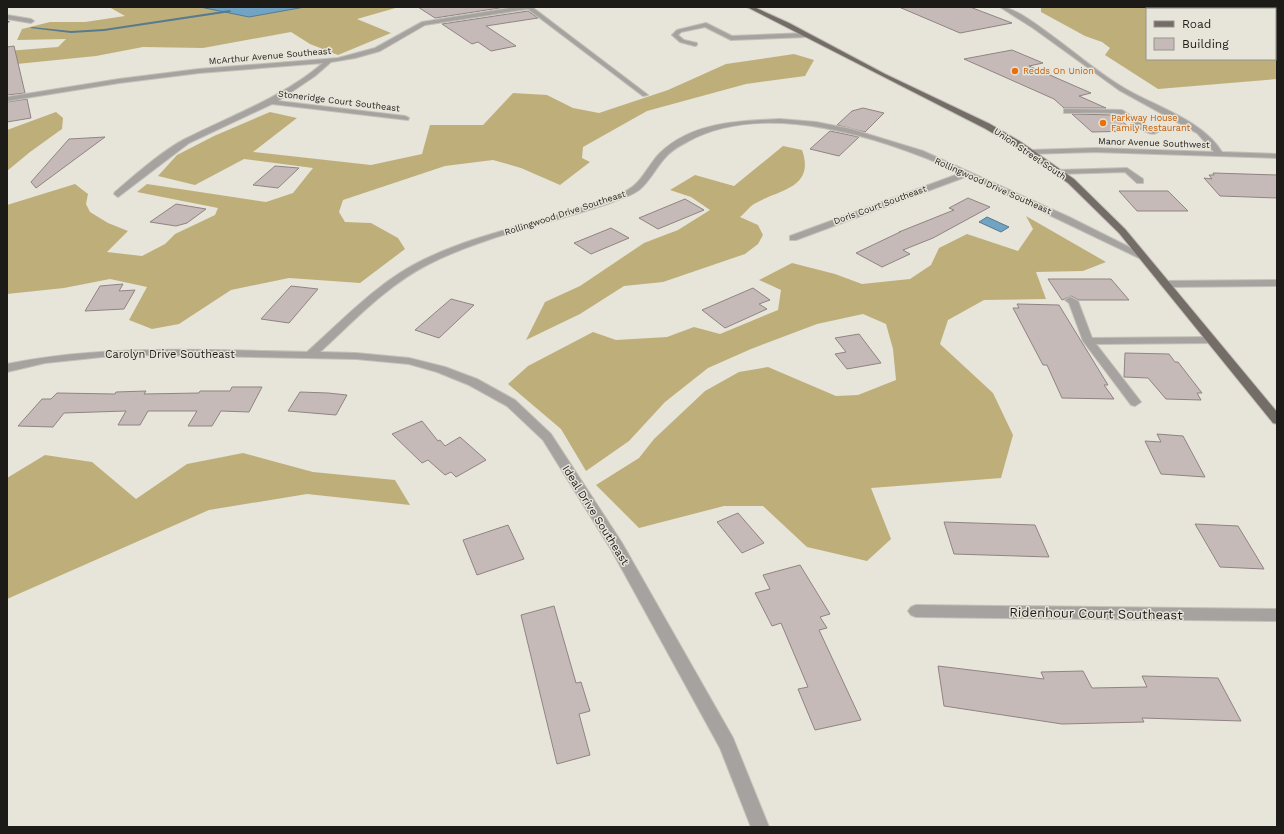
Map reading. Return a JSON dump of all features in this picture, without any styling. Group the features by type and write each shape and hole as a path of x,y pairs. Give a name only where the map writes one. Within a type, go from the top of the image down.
{"main road":[{"name":"Union Street South","path":"750,7 807,34 883,75 987,126 1030,152 1058,172 1090,198 1122,231 1277,420"}],"street":[{"name":"McArthur Avenue Southeast","path":"7,99 119,81 199,71 329,61 358,56 382,48 409,30 424,23 528,7"},
{"path":"528,7 645,95"},
{"path":"1003,7 1023,19 1121,89 1200,131 1214,145 1220,155"},
{"path":"7,17 30,21"},
{"path":"695,44 682,41 675,35 679,31 706,25 731,38 807,34"},
{"path":"118,194 151,166 186,141 271,102 313,75 329,61"},
{"name":"Stoneridge Court Southeast","path":"271,102 405,118"},
{"path":"1067,111 1122,112 1154,132"},
{"name":"Rollingwood Drive Southeast","path":"310,355 373,299 410,271 425,262 464,246 630,192 646,180 662,156 695,134 720,126 754,121 788,120 828,125 900,146 968,173 1142,256"},
{"name":"Manor Avenue Southwest","path":"1030,152 1095,150 1277,156"},
{"path":"1058,172 1127,170 1140,182"},
{"name":"Doris Court Southeast","path":"793,238 968,173"},
{"path":"1165,284 1277,283"},
{"path":"1070,300 1073,300 1088,341 1134,402"},
{"path":"1088,341 1211,340"},
{"name":"Carolyn Drive Southeast","path":"7,368 45,360 116,353 310,355"},
{"name":"Ideal Drive Southeast","path":"310,355 356,356 409,362 441,368 473,382 511,403 547,437 616,547 727,744 760,827"},
{"name":"Ridenhour Court Southeast","path":"916,611 1277,615"}],"shaded area":[{"path":"109,7 399,7 357,19 391,33 338,55 310,44 291,32 203,48 143,47 96,56 7,65 7,51 58,47 66,39 17,40 22,29 50,22 85,22 125,16"},
{"path":"1041,7 1277,7 1277,79 1158,89 1105,55 1110,48 1102,42 1085,36 1041,12"},
{"path":"794,54 814,60 805,76 746,84 647,111 583,147 582,158 590,162 560,185 521,168 493,160 445,166 343,200 339,212 345,222 371,223 398,238 405,249 360,283 289,278 231,290 179,324 152,329 129,320 147,287 110,279 64,288 7,294 7,205 75,184 88,194 86,204 90,212 108,223 128,231 107,252 142,256 165,244 175,234 215,215 218,208 137,192 147,184 266,202 293,193 313,168 244,159 195,185 158,176 177,155 214,136 270,112 297,118 253,152 371,165 422,154 430,125 483,125 513,93 547,95 573,108 599,113 668,90 726,64"},
{"path":"56,112 63,118 62,129 7,171 7,130"},
{"path":"783,146 802,150 805,163 804,173 799,181 792,186 754,204 740,217 758,225 763,235 758,244 745,254 663,282 624,286 580,314 526,340 545,302 580,286 644,243 678,230 710,210 691,197 670,190 695,175 734,186"},
{"path":"1026,216 1106,262 1083,271 1036,272 1046,299 984,300 948,320 940,344 993,393 1013,435 1001,478 871,488 891,539 867,561 807,547 763,506 724,506 639,528 596,485 639,458 654,439 705,391 739,372 768,367 836,396 858,395 896,380 893,349 886,324 863,314 817,324 751,349 708,368 665,402 629,441 586,471 561,429 508,384 528,366 593,332 616,340 667,337 694,327 720,334 778,310 781,290 759,280 792,263 835,274 862,284 910,279 931,265 939,248 967,234 1018,251 1033,229"},
{"path":"243,453 313,472 395,480 410,505 307,494 209,510 7,599 7,478 45,455 92,462 136,499 187,464"}],"water":[{"path":"200,7 305,7 249,17"},
{"path":"1178,7 1277,7 1277,12 1276,8"},
{"path":"987,217 1009,227 1001,232 979,222"}],"building":[{"path":"418,7 506,7 435,18"},
{"path":"899,7 970,7 1012,23 960,33"},
{"path":"528,11 538,18 486,26 516,46 491,51 478,42 472,44 442,24"},
{"path":"14,46 25,93 7,95 7,47"},
{"path":"1012,50 1043,63 1029,66 1091,93 1079,96 1106,108 1064,108 1054,99 964,59"},
{"path":"27,99 31,118 7,122 7,102"},
{"path":"863,108 884,113 865,132 837,125 852,111"},
{"name":"Parkway House Family Restaurant","path":"1072,114 1114,115 1134,131 1092,132"},
{"path":"830,131 859,137 839,156 810,149"},
{"path":"105,137 36,188 31,182 69,139"},
{"path":"275,166 299,168 278,188 253,185"},
{"path":"1213,173 1277,175 1277,198 1220,196 1204,178 1212,179 1209,175 1214,175"},
{"path":"1119,191 1168,191 1188,211 1137,211"},
{"path":"968,198 990,207 933,238 903,250 910,254 882,267 856,253 899,232 954,210 949,208"},
{"path":"685,199 704,210 658,229 639,218"},
{"path":"176,204 206,209 187,223 176,226 150,222"},
{"path":"611,228 629,238 591,254 574,243"},
{"path":"1048,279 1111,279 1129,300 1079,300 1071,296 1062,300"},
{"path":"123,284 119,291 135,290 124,309 85,311 100,286"},
{"path":"291,286 318,289 289,323 261,319"},
{"path":"753,288 770,300 759,304 767,309 725,328 702,310"},
{"path":"451,299 474,305 439,338 415,330"},
{"path":"1017,304 1059,305 1108,385 1104,385 1114,399 1062,398 1047,365 1043,365 1013,308 1019,308"},
{"path":"859,334 881,363 847,369 835,354 846,352 835,338"},
{"path":"1125,353 1169,354 1175,362 1178,362 1202,393 1197,393 1201,400 1166,399 1148,378 1124,377"},
{"path":"232,387 262,387 249,412 221,411 212,426 188,426 197,411 148,411 140,425 118,425 126,411 64,413 53,427 18,426 42,399 51,399 57,393 115,394 116,392 146,391 144,394 199,393 200,391 230,391"},
{"path":"300,392 347,395 336,415 288,411"},
{"path":"422,421 438,441 440,440 445,446 460,437 486,460 456,477 451,472 445,475 428,460 422,463 392,434"},
{"path":"1157,434 1183,436 1205,477 1161,474 1145,441 1161,442"},
{"path":"738,513 764,543 742,553 717,522"},
{"path":"944,522 1035,525 1049,557 954,554"},
{"path":"1195,524 1238,526 1264,569 1220,567"},
{"path":"508,525 524,559 477,575 463,540"},
{"path":"800,565 830,614 820,617 827,628 819,630 861,720 815,730 798,689 808,687 781,623 772,626 755,593 770,589 763,575"},
{"path":"554,606 576,683 581,682 590,711 579,714 590,755 557,764 521,615"},
{"path":"938,666 1044,679 1041,672 1083,671 1092,688 1147,687 1142,676 1218,678 1241,721 1142,718 1144,722 1062,724 944,706"}],"waterway":[{"path":"32,28 71,32 104,30 230,11"}],"place":[{"name":"Redds On Union","path":"1015,71"},
{"name":"Parkway House Family Restaurant","path":"1103,123"}]}
